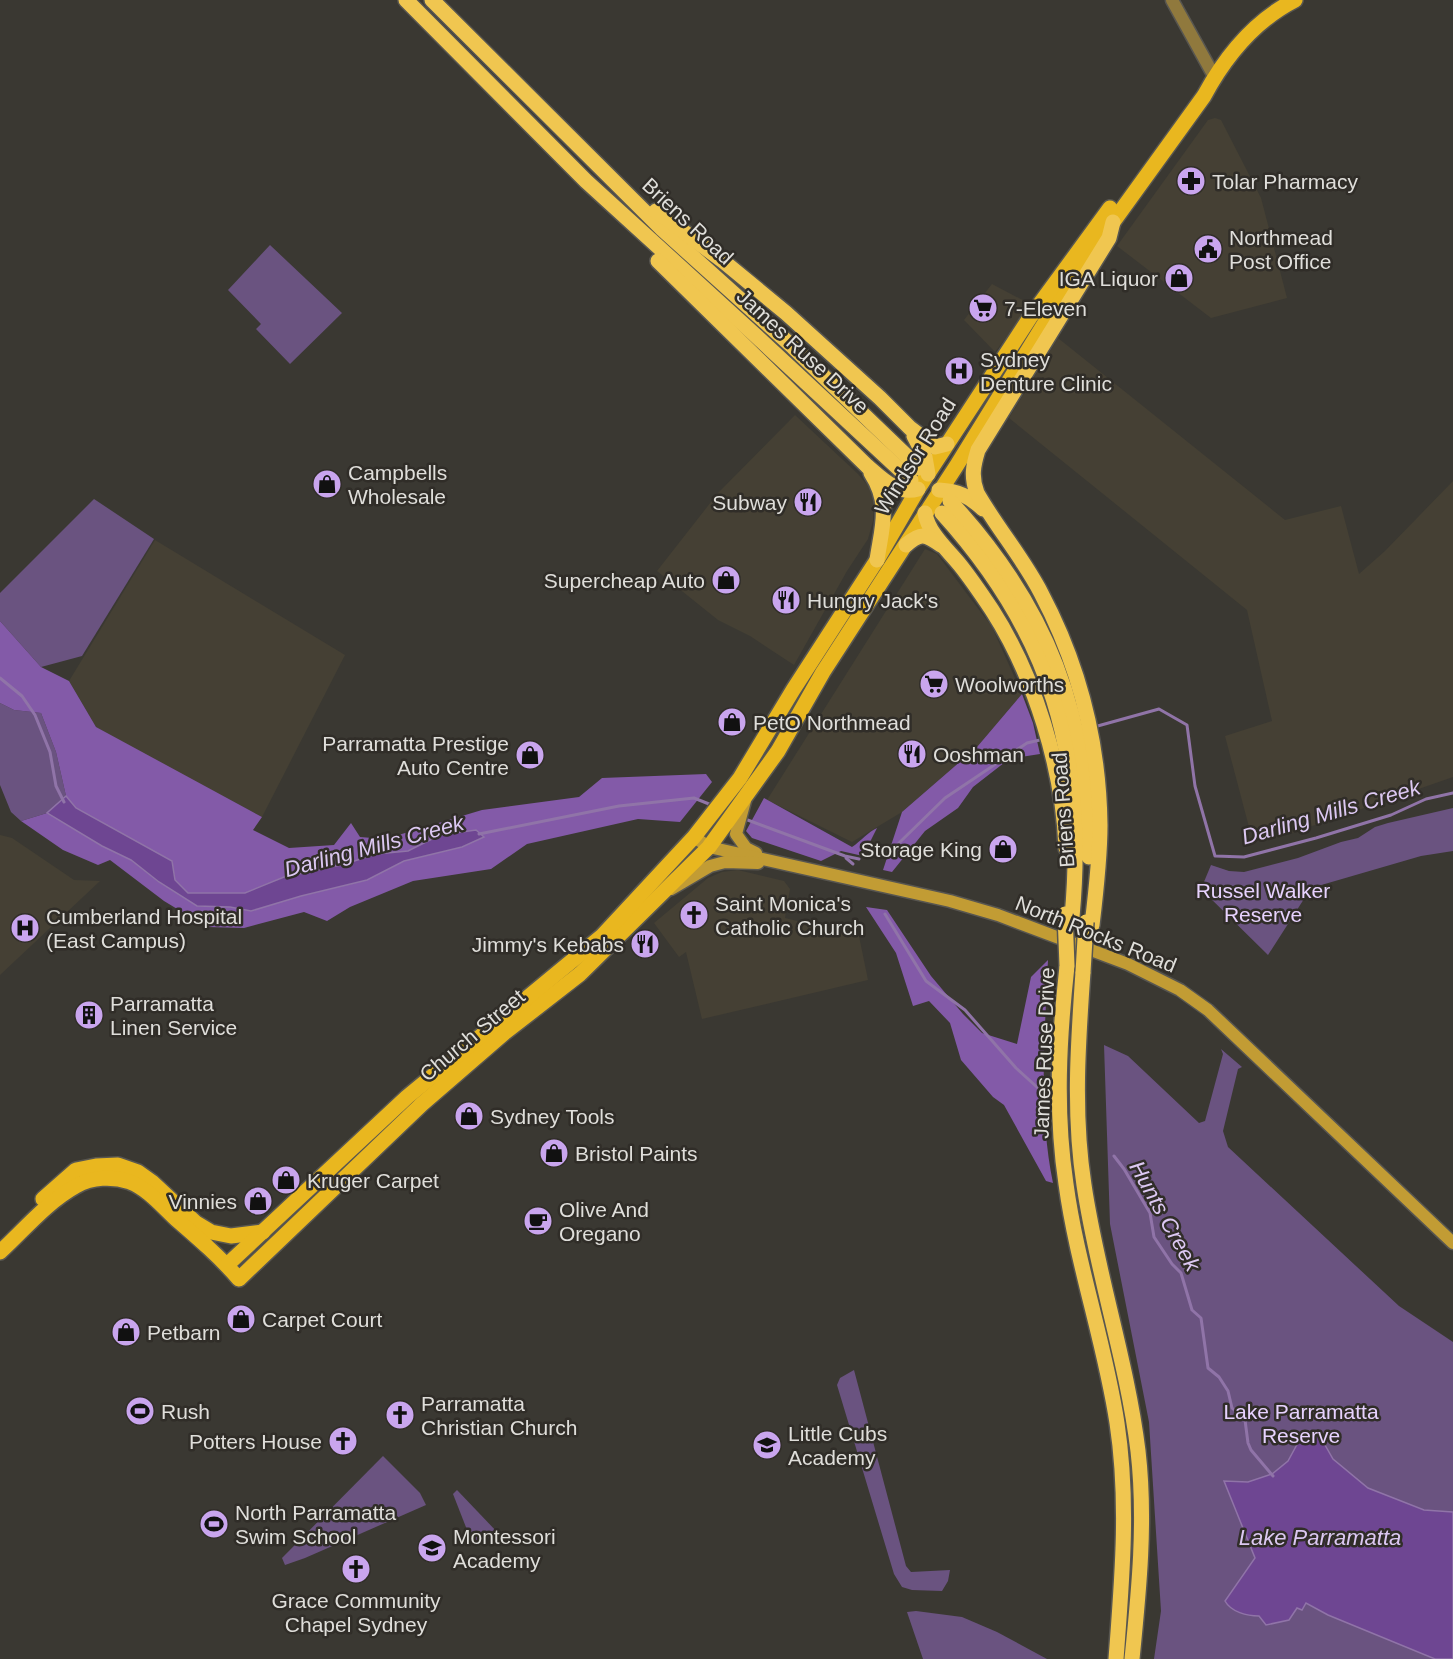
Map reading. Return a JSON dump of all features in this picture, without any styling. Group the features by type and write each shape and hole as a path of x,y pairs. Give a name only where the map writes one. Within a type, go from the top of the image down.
{"highway":[{"path":"406,0 586,181 634,236 885,482 909,492 929,489 957,492 968,497 993,519"},
{"name":"Briens Road","path":"432,0 662,229 777,331 929,489 987,544 1026,602 1053,656 1070,702 1075,759"},
{"path":"541,135 554,122"},
{"path":"605,171 723,261 786,313 910,428 932,445 939,447 947,444"},
{"name":"James Ruse Drive","path":"586,181 929,489"},
{"path":"1070,702 1070,656 1025,563 977,493 972,471 978,450 1109,238 1113,222"},
{"path":"910,428 925,457 929,489"},
{"path":"867,466 880,488 885,508 877,560"},
{"path":"922,518 974,583 1002,627 1022,665 1038,709 1075,759 1100,826 1099,860 1079,919"},
{"path":"906,545 915,537 926,536 944,546"},
{"name":"James Ruse Drive","path":"1075,759 1079,919 1083,972 1076,1077 1081,1157 1089,1218 1126,1381 1138,1453 1140,1550 1132,1657"},
{"name":"James Ruse Drive","path":"1079,919 1066,966 1059,1078 1062,1152 1072,1220 1114,1407 1124,1486 1124,1551 1116,1657"}],"main road":[{"name":"Windsor Road","path":"713,814 731,791 877,560 905,510 957,465 1021,360 1113,222 1204,96 1214,76 1236,47 1256,27 1295,0"},
{"name":"Windsor Road","path":"929,489 937,460 1038,307 1198,90 1214,76"},
{"path":"922,518 929,489"},
{"name":"Windsor Road","path":"734,822 745,799 778,751 814,687 922,518"},
{"name":"Church Street","path":"713,814 602,936 499,1030 239,1279 227,1265 407,1097 499,1030 580,974 665,893 734,822"},
{"path":"734,822 736,834 746,849 774,861"},
{"name":"North Rocks Road","path":"694,837 709,847 950,901 998,915 1128,964 1180,990 1208,1010 1241,1040 1453,1243"},
{"name":"North Rocks Road","path":"665,893 710,866 725,862 774,861"},
{"path":"0,1240 67,1176 76,1170 96,1166 118,1172 138,1172 196,1223 212,1232 231,1236 263,1232"},
{"path":"0,1252 60,1197 77,1185 118,1172"},
{"path":"118,1172 151,1195 227,1265"}],"street":[{"path":"1172,0 1214,76"}],"shaded area":[{"path":"1215,118 1221,120 1261,198 1287,298 1211,318 1117,246 1208,120"},
{"name":"7-Eleven","path":"992,284 1032,305 995,352 964,320"},
{"path":"1058,338 1285,520 1341,506 1359,574 1385,551 1453,481 1453,777 1292,833 1249,827 1225,736 1272,721 1247,610 1009,418"},
{"path":"795,415 858,474 870,488 874,501 873,521 868,539 847,571 794,665 750,636 718,620 657,571 718,493"},
{"path":"155,540 345,655 262,817 96,727 69,681"},
{"path":"925,549 937,554 992,627 1022,694 977,747 902,812 852,842 767,800"},
{"path":"0,621 41,667 69,681 96,727 262,817 253,830 289,848 334,845 351,823 360,837 385,839 482,810 579,797 602,778 706,774 712,782 680,822 638,819 527,844 491,869 413,881 350,907 327,921 304,912 244,928 207,927 164,901 110,860 98,865 63,850 21,821 47,813 102,846 131,860 159,882 197,906 230,907 251,911 367,880 404,861 462,847 484,837 440,835 408,851 376,854 345,864 284,877 245,893 188,893 175,880 172,861 76,808 66,796 56,752 41,713 14,710 0,703"},
{"path":"1022,694 1033,723 1040,754 1009,759 973,787 958,808 925,831 892,872 883,870 902,812 977,747"},
{"path":"764,798 852,847 877,828 863,856 841,851 821,861 752,838 746,831"},
{"name":"Cumberland Hospital (East Campus)","path":"0,835 12,838 74,880 100,881 0,975"},
{"path":"738,870 784,881 790,889 785,918 859,936 868,980 702,1019 686,952 679,957 654,923 708,878 722,872"},
{"path":"866,907 887,910 931,976 982,1033 1017,1044 1031,977 1048,960 1044,1100 1045,1128 1053,1183 1046,1181 1004,1105 993,1097 961,1060 950,1023 929,1001 913,1006 896,953"}],"green space":[{"path":"270,245 342,313 290,364 256,329 261,324 228,290"},
{"path":"94,499 154,539 82,656 41,667 0,621 0,593"},
{"path":"0,703 14,710 41,713 56,752 66,796 47,813 21,821 11,812 0,785"},
{"name":"Russel Walker Reserve","path":"1453,808 1453,851 1421,856 1311,888 1268,955 1201,889 1211,865 1229,871 1244,872 1298,858 1358,838 1375,827 1388,823"},
{"name":"Lake Parramatta Reserve","path":"1104,1045 1128,1056 1199,1123 1205,1121 1223,1054 1221,1049 1242,1067 1238,1069 1223,1131 1228,1147 1399,1306 1453,1342 1453,1659 1154,1659 1161,1611 1149,1422 1110,1224"},
{"path":"854,1370 906,1566 911,1572 950,1570 948,1581 942,1591 912,1590 902,1587 894,1574 837,1385 840,1378"},
{"path":"383,1456 420,1493 426,1505 285,1565 282,1558"},
{"path":"457,1490 498,1533 484,1541 471,1540 453,1494"},
{"path":"916,1611 962,1617 997,1632 1047,1659 923,1659 907,1612"}],"water":[{"path":"66,796 76,808 172,861 175,880 188,893 245,893 284,877 345,864 376,854 408,851 440,835 476,830 484,837 462,847 404,861 367,880 251,911 230,907 197,906 159,882 131,860 102,846 47,813"},
{"name":"Lake Parramatta","path":"1317,1431 1333,1459 1368,1488 1424,1510 1453,1512 1453,1659 1435,1659 1328,1615 1306,1603 1302,1610 1297,1608 1289,1620 1266,1625 1259,1616 1240,1613 1225,1601 1255,1558 1224,1481 1248,1482 1272,1474 1288,1461 1300,1439"}],"waterway":[{"name":"Darling Mills Creek","path":"0,678 22,696 35,715 50,752 56,786 64,802"},
{"name":"Darling Mills Creek","path":"1094,727 1159,709 1187,725 1195,786 1215,856 1244,857 1316,838 1391,815 1426,799 1453,793"},
{"name":"Darling Mills Creek","path":"899,843 945,798 1027,743 1044,739"},
{"name":"Darling Mills Creek","path":"479,834 619,806 694,798 714,806"},
{"name":"Darling Mills Creek","path":"745,819 845,856 859,859"},
{"name":"Hunts Creek","path":"846,858 853,864"},
{"name":"Hunts Creek","path":"885,914 926,981 965,1010 1016,1068 1049,1098"},
{"name":"Hunts Creek","path":"1114,1156 1150,1213 1154,1237 1172,1264 1181,1273 1192,1310 1201,1318 1208,1368 1219,1377 1228,1391 1232,1408 1245,1420 1251,1450 1273,1476"}],"place":[{"name":"Tolar Pharmacy","path":"1191,181"},
{"name":"Northmead Post Office","path":"1208,249"},
{"name":"IGA Liquor","path":"1179,278"},
{"name":"7-Eleven","path":"983,308"},
{"name":"Sydney Denture Clinic","path":"959,371"},
{"name":"Campbells Wholesale","path":"327,484"},
{"name":"Subway","path":"808,502"},
{"name":"Supercheap Auto","path":"726,580"},
{"name":"Hungry Jack's","path":"786,600"},
{"name":"Woolworths","path":"934,684"},
{"name":"PetO Northmead","path":"732,722"},
{"name":"Ooshman","path":"912,754"},
{"name":"Parramatta Prestige Auto Centre","path":"530,755"},
{"name":"Storage King","path":"1003,849"},
{"name":"Saint Monica's Catholic Church","path":"694,915"},
{"name":"Cumberland Hospital (East Campus)","path":"25,928"},
{"name":"Jimmy's Kebabs","path":"645,944"},
{"name":"Parramatta Linen Service","path":"89,1015"},
{"name":"Sydney Tools","path":"469,1116"},
{"name":"Bristol Paints","path":"554,1153"},
{"name":"Kruger Carpet","path":"286,1180"},
{"name":"Vinnies","path":"258,1201"},
{"name":"Olive And Oregano","path":"538,1221"},
{"name":"Carpet Court","path":"241,1319"},
{"name":"Petbarn","path":"126,1332"},
{"name":"Rush","path":"140,1411"},
{"name":"Parramatta Christian Church","path":"400,1415"},
{"name":"Potters House","path":"343,1441"},
{"name":"Little Cubs Academy","path":"767,1445"},
{"name":"North Parramatta Swim School","path":"214,1524"},
{"name":"Montessori Academy","path":"432,1548"},
{"name":"Grace Community Chapel Sydney","path":"356,1569"}]}
